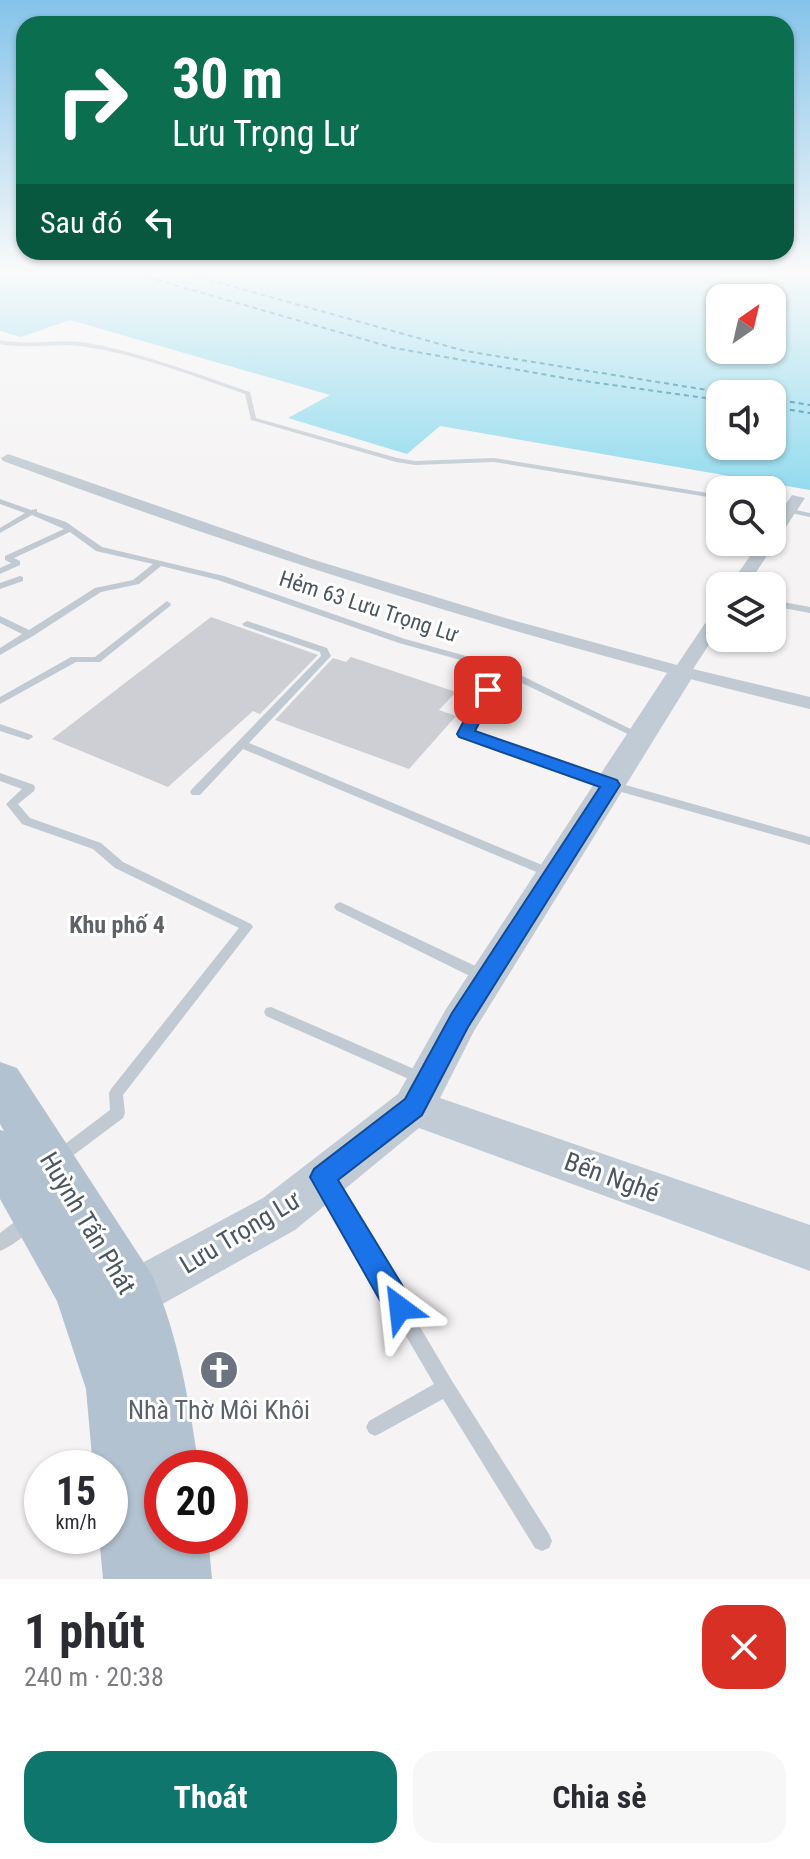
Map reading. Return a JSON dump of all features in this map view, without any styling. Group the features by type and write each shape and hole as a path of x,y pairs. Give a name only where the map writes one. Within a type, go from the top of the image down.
{"main road":[{"name":"Huỳnh Tấn Phát","path":"0,1082 40,1203"},
{"name":"Huỳnh Tấn Phát","path":"0,1152 40,1203 155,1367 166,1450"},
{"name":"Huỳnh Tấn Phát","path":"111,1303 115,1389 136,1579"},
{"path":"177,1554 179,1579"}],"street":[{"path":"4,456 159,515 448,607 681,673 810,703"},
{"path":"786,514 793,504"},
{"name":"Lưu Trọng Lư","path":"111,1303 279,1214 420,1094 487,978 706,635"},
{"name":"Bến Nghé","path":"420,1094 810,1248"}],"lane":[{"path":"100,349 200,376 248,393 253,419 396,460 425,463 494,460 706,495"},
{"path":"0,501 34,511 70,529"},
{"path":"786,505 793,504 810,515"},
{"path":"0,531 34,511"},
{"path":"0,571 17,563 8,558 70,529"},
{"name":"Hẻm 63 Lưu Trọng Lư","path":"70,529 99,549 221,578 402,641 499,668 641,737"},
{"path":"0,652 98,590 136,582 160,563"},
{"path":"0,586 20,579"},
{"path":"0,701 74,659 97,660 167,604"},
{"path":"786,606 810,610"},
{"path":"0,619 30,634"},
{"path":"196,792 244,745 327,654 324,650 247,624"},
{"path":"499,668 465,734 611,785 810,841"},
{"path":"0,727 28,737"},
{"path":"244,745 554,875"},
{"path":"0,777 30,788 12,804 26,821 97,846 119,865 247,927 116,1093 118,1113 40,1203"},
{"path":"340,907 487,978"},
{"path":"271,1012 420,1094"},
{"path":"323,1177 446,1387 542,1541"},
{"path":"375,1427 446,1387"}],"water":[{"path":"169,349 706,349 706,364 786,364 786,349 810,349 810,490 786,486 786,476 729,476 440,426 407,454 288,418 330,395"}],"building":[{"path":"211,617 318,655 260,714 253,711 168,787 52,739"},
{"path":"351,657 456,692 439,710 456,716 409,769 275,720 333,658 346,662"}],"ferry route":[{"path":"398,349 570,379 706,398"},
{"path":"457,349 706,390"},
{"path":"786,401 810,405"},
{"path":"786,409 810,413"}],"place":[{"name":"Nhà Thờ Môi Khôi","path":"219,1370"}],"district":[{"name":"Khu phố 4","path":"117,925"}],"route":[{"path":"400,1308 323,1177 413,1107 460,1020 611,785 465,734 488,690"}]}
